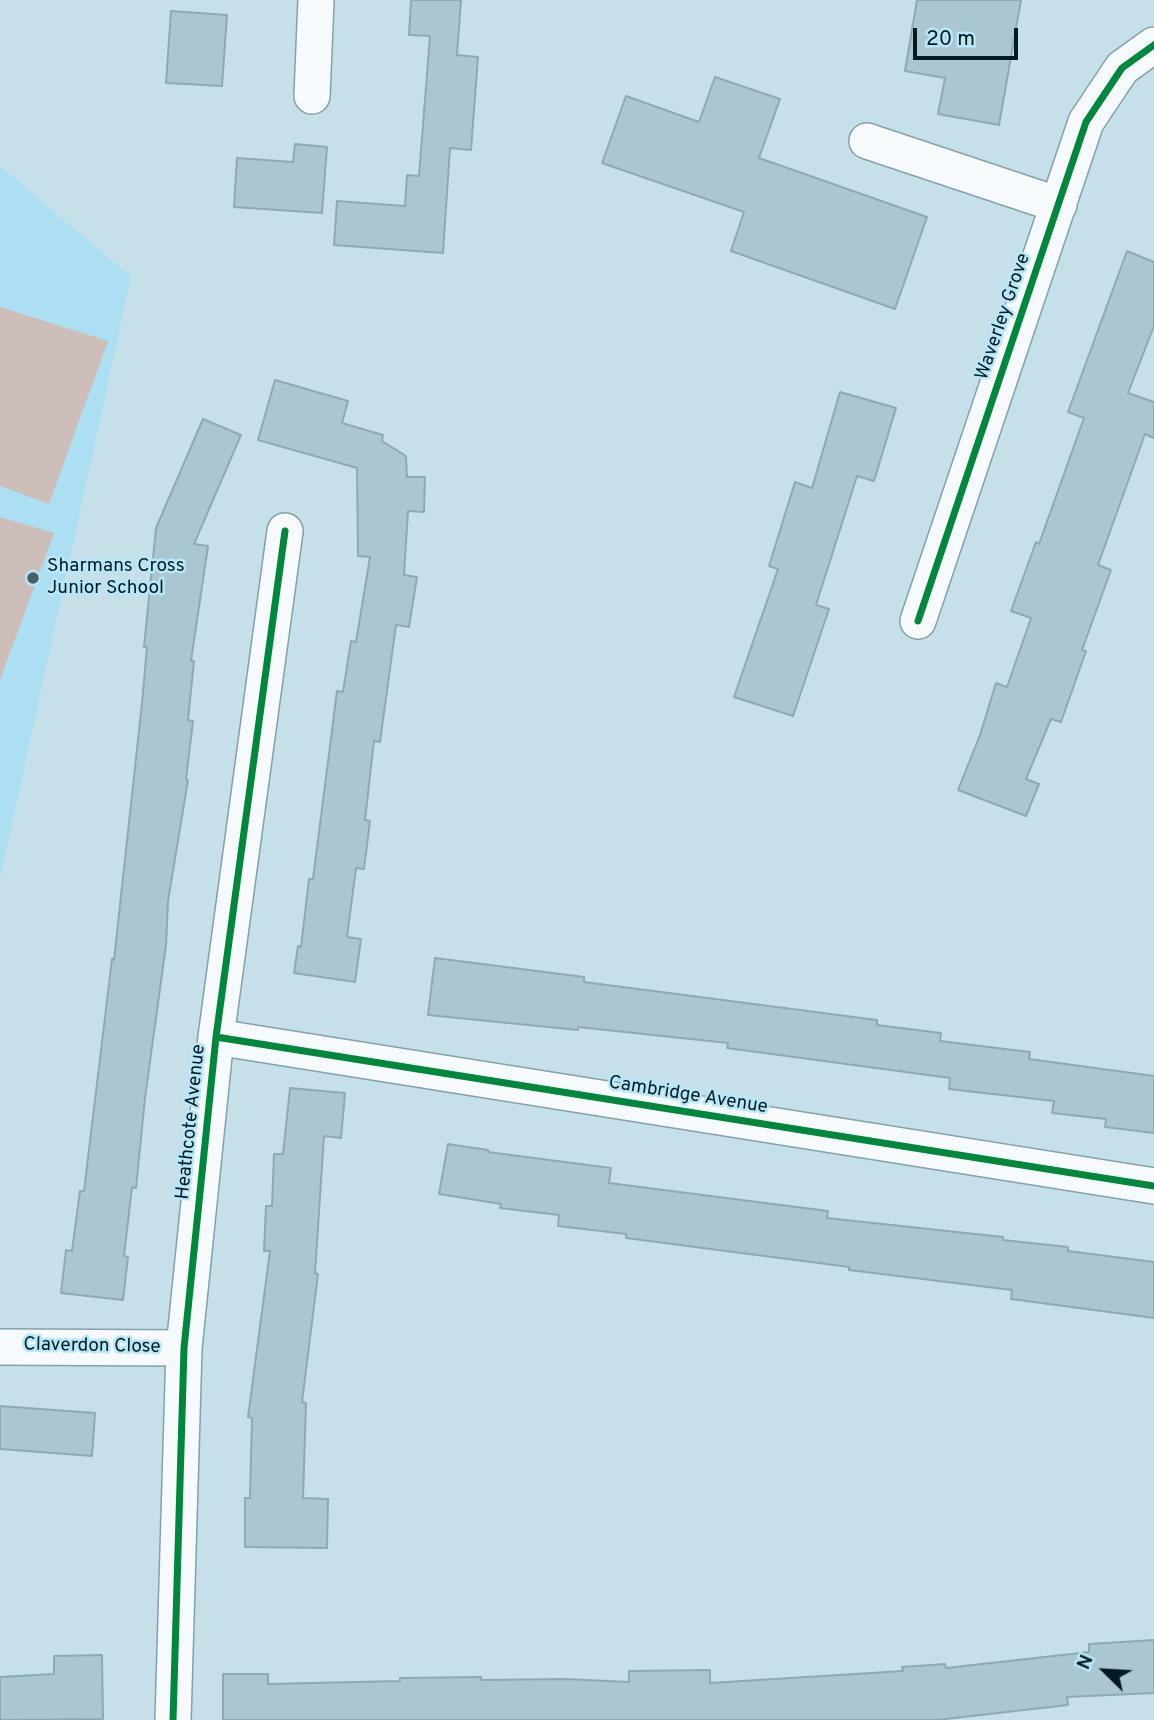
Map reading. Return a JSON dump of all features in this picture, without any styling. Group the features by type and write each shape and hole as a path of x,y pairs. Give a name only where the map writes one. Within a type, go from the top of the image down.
{"street":[{"path":"312,96 316,0"},
{"name":"Waverley Grove","path":"918,621 1086,122 1122,68 1154,45"},
{"path":"867,141 1059,205"},
{"name":"Heathcote Avenue","path":"173,1720 184,1348 216,1037 285,531"},
{"name":"Cambridge Avenue","path":"216,1037 1154,1186"},
{"name":"Claverdon Close","path":"0,1347 184,1348"}],"shaded area":[{"name":"Sharmans Cross Junior School","path":"0,166 131,277 0,879"},
{"path":"0,307 108,341 49,504 0,486"},
{"path":"0,517 54,533 0,680"}],"building":[{"path":"411,0 461,0 457,55 478,57 471,150 450,148 443,253 334,245 337,201 405,206 407,175 419,176 430,36 409,35"},
{"path":"917,0 1021,0 999,125 938,114 945,78 905,71"},
{"path":"171,11 227,15 222,86 166,83"},
{"path":"715,77 780,99 759,158 927,217 895,309 731,251 744,212 602,163 626,96 699,122"},
{"path":"295,144 327,147 322,213 234,207 237,158 293,162"},
{"path":"1127,251 1154,262 1154,326 1128,393 1154,402 1154,438 1145,434 1098,565 1111,570 1082,650 1086,651 1061,722 1051,719 1026,779 1039,784 1026,816 958,790 980,735 996,683 1007,687 1031,618 1011,611 1036,542 1039,544 1084,418 1068,412"},
{"path":"275,380 348,401 342,423 383,435 382,441 406,456 407,477 425,477 424,512 408,511 404,575 417,577 409,627 396,625 380,742 374,741 365,820 370,821 364,869 356,868 347,937 361,939 355,982 294,973 298,946 301,947 309,879 313,879 337,691 343,692 351,641 356,642 370,557 358,556 357,468 258,440"},
{"path":"840,392 896,408 874,481 857,476 816,605 829,609 793,716 734,697 778,569 769,566 795,482 812,488"},
{"path":"203,419 241,435 194,544 208,546 191,661 194,661 188,720 193,721 188,780 168,901 166,945 136,1188 132,1187 124,1256 128,1257 123,1300 61,1293 66,1250 72,1251 80,1191 84,1191 112,959 114,960 142,703 147,647 144,647 156,528"},
{"path":"435,958 584,977 584,982 877,1020 877,1025 941,1033 940,1041 1030,1052 1029,1059 1154,1076 1154,1133 1105,1127 1106,1119 1052,1113 1054,1101 949,1089 950,1078 727,1048 728,1043 428,1015"},
{"path":"290,1088 345,1093 341,1138 324,1136 315,1273 318,1274 302,1402 306,1403 303,1498 328,1499 327,1548 245,1547 245,1498 250,1498 252,1418 248,1417 270,1251 264,1251 266,1206 272,1206 274,1154 283,1154"},
{"path":"448,1144 611,1168 609,1183 828,1211 827,1218 1003,1237 1003,1240 1068,1247 1068,1251 1154,1262 1154,1318 1011,1299 1012,1290 849,1270 849,1267 626,1238 626,1234 558,1226 559,1215 500,1208 501,1204 439,1194"},
{"path":"0,1406 95,1413 92,1456 0,1449"},
{"path":"1154,1640 1154,1693 1067,1697 1068,1705 937,1720 223,1720 223,1674 268,1674 268,1684 481,1677 481,1680 565,1679 629,1682 629,1671 710,1670 710,1683 903,1671 902,1667 945,1664 946,1668 1089,1652 1089,1644"},
{"path":"102,1655 103,1719 0,1720 0,1677 54,1674 54,1656"}],"cycle path":[{"path":"918,621 1086,122 1122,68 1154,45"},
{"path":"173,1720 184,1348 216,1037 285,531"},
{"path":"216,1037 1154,1186"}],"place":[{"name":"Sharmans Cross Junior School","path":"33,578"}]}
